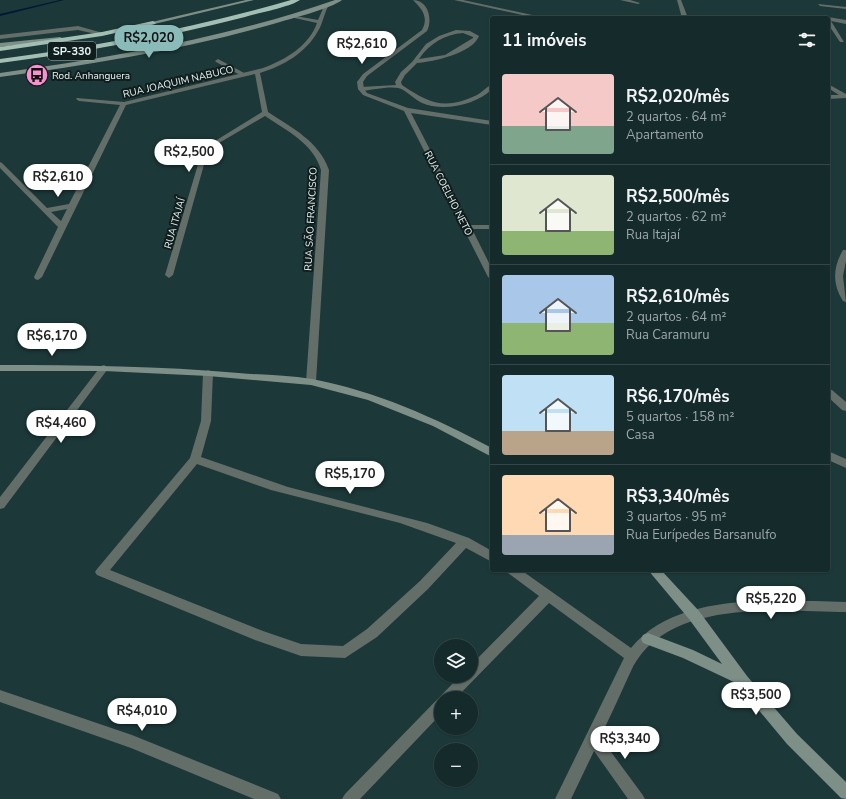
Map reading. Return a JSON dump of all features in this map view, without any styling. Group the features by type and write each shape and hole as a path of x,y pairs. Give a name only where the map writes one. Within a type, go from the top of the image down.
{"highway":[{"name":"SP-330","path":"0,56 136,35 223,16 280,0"},
{"name":"SP-330","path":"0,61 70,51 157,35 248,14 297,0"},
{"path":"0,49 102,34 153,23"}],"main road":[{"path":"0,45 100,33 153,23 252,0"},
{"path":"0,75 76,64 235,32 292,16 340,0"},
{"path":"0,368 104,368 208,373 311,382 371,398 457,434 490,452"},
{"path":"656,572 694,615 742,680 792,739 846,793"},
{"path":"648,639 688,654 742,680"}],"street":[{"path":"415,0 422,5 429,18 424,31 365,74 360,82 361,89 365,94 407,110 490,123"},
{"path":"456,0 533,16"},
{"path":"622,0 638,3"},
{"path":"679,0 685,16"},
{"path":"819,3 846,8"},
{"path":"819,3 826,16"},
{"path":"265,113 257,72 279,63 300,48 316,30 321,13 327,5"},
{"path":"292,16 319,22"},
{"path":"830,17 846,22"},
{"path":"830,22 842,42"},
{"path":"0,37 78,28 100,33"},
{"path":"400,86 398,82 400,76 415,61 424,49 451,32 465,32 476,36 444,58 433,61 415,61"},
{"path":"218,61 244,75"},
{"name":"RUA JOAQUIM NABUCO","path":"79,99 124,104 257,72"},
{"path":"361,89 400,86 428,103 438,104 480,97 490,88"},
{"path":"830,87 846,96"},
{"path":"830,97 846,96"},
{"path":"38,277 61,226 73,206 124,104"},
{"name":"RUA COELHO NETO","path":"407,110 490,273"},
{"name":"RUA ITAJAÍ","path":"170,275 202,161 217,142 265,113"},
{"name":"RUA SÃO FRANCISCO","path":"265,113 310,146 323,161 325,170 311,382"},
{"path":"0,164 61,226"},
{"path":"46,210 73,206"},
{"path":"466,227 490,227"},
{"path":"846,252 840,263 838,280 846,299"},
{"path":"0,505 104,368"},
{"path":"208,373 206,421 195,459 101,572 267,639 301,650 345,652 372,633 424,585 465,541"},
{"path":"830,394 846,408"},
{"path":"830,456 846,464"},
{"path":"195,459 255,481 302,495 428,526 465,541 490,556"},
{"path":"515,572 632,656"},
{"path":"478,667 548,596"},
{"path":"563,799 632,656 648,639 668,626 694,615 736,608 846,607"},
{"path":"454,691 462,683"},
{"path":"0,696 132,742 273,799"},
{"path":"350,799 434,711"},
{"path":"592,737 637,799"}],"waterway":[{"path":"0,15 63,0"}],"place":[{"name":"Rod. Anhanguera","path":"37,75"}]}
